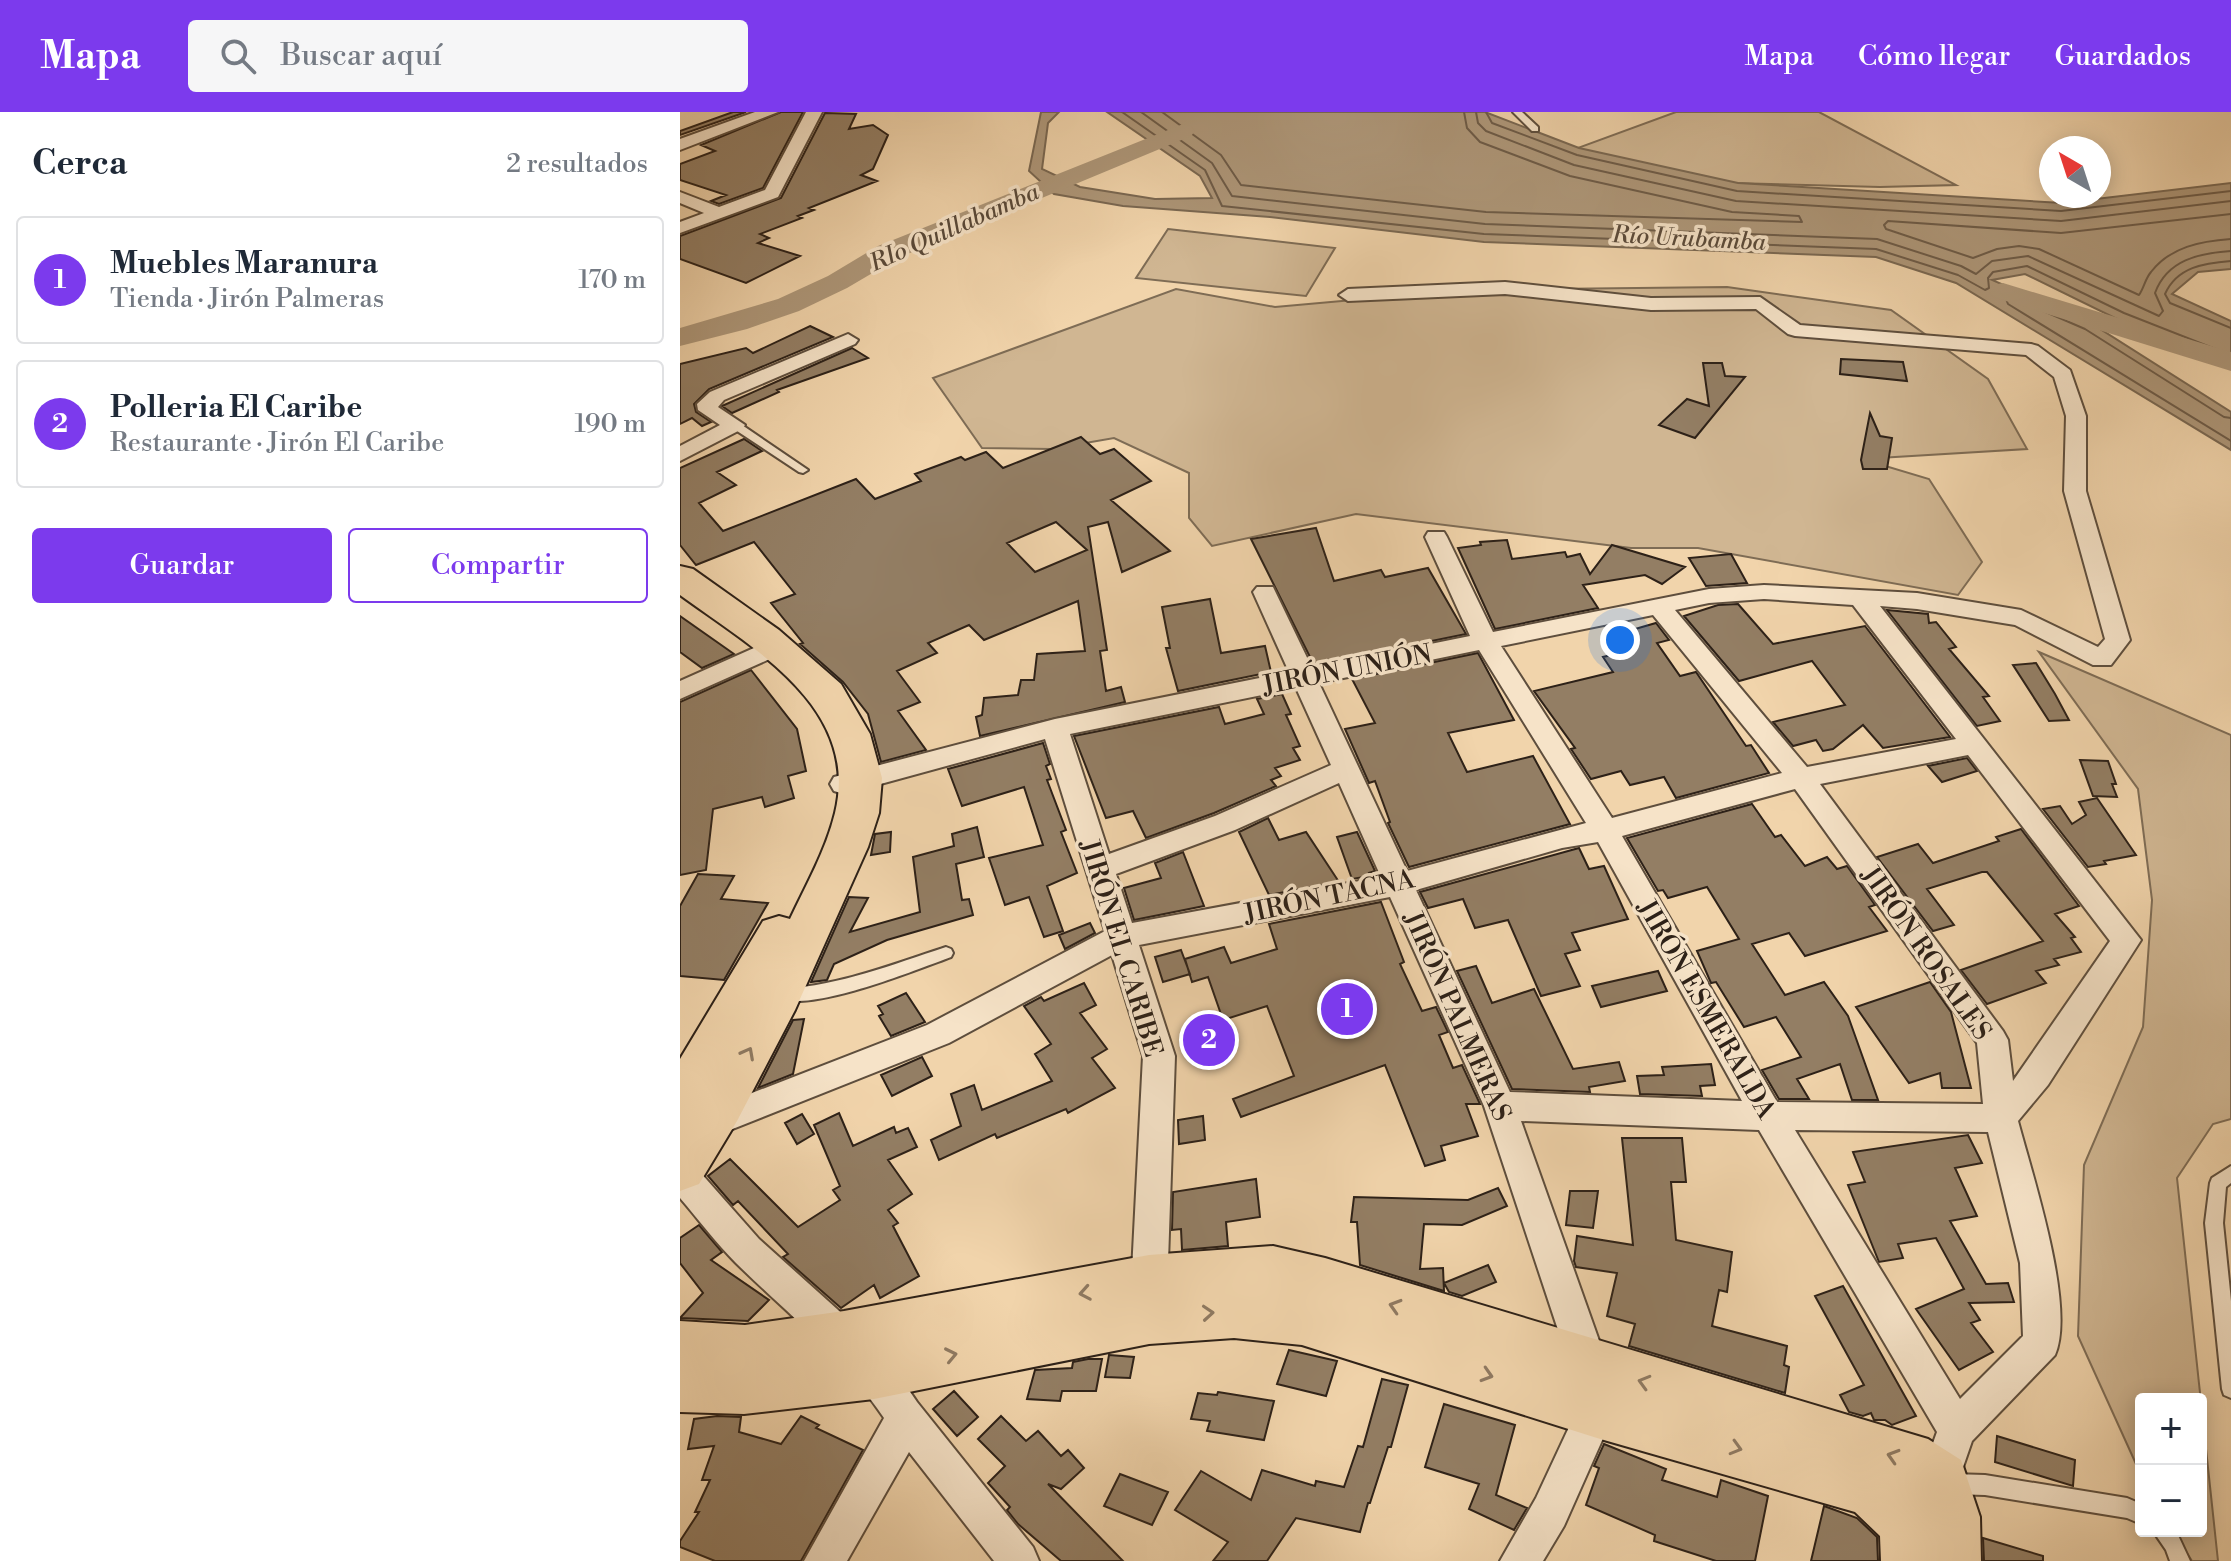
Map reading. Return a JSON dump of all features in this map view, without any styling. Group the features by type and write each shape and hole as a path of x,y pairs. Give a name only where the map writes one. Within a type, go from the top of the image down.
{"highway":[{"path":"680,577 766,652 837,707 850,736 850,782 855,818 842,857 779,995 695,1114"},
{"path":"680,599 766,652"},
{"path":"680,1171 695,1114 814,874 850,782"},
{"path":"680,1383 744,1385 874,1375 1149,1299 1302,1318 1907,1460 1939,1482 1949,1517 1949,1561"},
{"path":"680,1349 745,1353 874,1375"},
{"path":"1593,1388 1869,1485 1887,1495 1905,1517 1914,1540 1913,1561"}],"street":[{"path":"680,145 770,112"},
{"path":"680,228 772,193 814,112"},
{"path":"680,197 719,213"},
{"name":"JIRÓN UNIÓN","path":"850,782 1055,728 1709,596 1764,592 1917,601 2021,618 2102,659 2118,640 2075,491 2076,416 2063,374 2031,350 1795,330 1760,303 1651,304 1505,288 1348,295"},
{"path":"735,425 708,410 707,404 717,396 848,340"},
{"path":"680,455 735,425"},
{"name":"JIRÓN ESMERALDA","path":"1436,537 1485,641 1605,830 1768,1116 1957,1429"},
{"name":"JIRÓN PALMERAS","path":"1265,592 1500,1106 1593,1388"},
{"path":"1500,1106 1768,1116 2001,1118 2037,1075 2126,940 1860,597"},
{"name":"JIRÓN ROSALES","path":"1658,605 1801,778 1992,1040 2001,1118 2038,1263 2042,1343 1957,1429"},
{"path":"680,691 766,652"},
{"name":"JIRÓN EL CARIBE","path":"1055,728 1159,1056 1149,1299"},
{"name":"JIRÓN TACNA","path":"695,1114 938,1034 1120,937 1400,884 1562,838 1605,830 1801,778 1975,745"},
{"path":"1099,869 1262,808 1347,769"},
{"path":"680,1171 747,1250 874,1375 1019,1561"},
{"path":"824,1561 891,1448 874,1375"},
{"path":"1520,1561 1550,1512 1593,1388"},
{"path":"1939,1482 1957,1429"}],"lane":[{"path":"1517,112 1535,129"},
{"path":"735,425 803,470"},
{"path":"779,995 831,991 867,982 946,953"},
{"path":"2231,1173 2218,1183 2214,1223 2231,1389"},
{"path":"1939,1482 1985,1485 2135,1511"},
{"path":"2168,1537 2180,1561"}],"shaded area":[{"path":"1676,112 1819,112 1956,185 1880,187 1576,179 1515,171"},
{"path":"1168,229 1335,248 1306,296 1136,278"},
{"path":"1727,287 1891,310 1988,379 2027,449 1862,459 1929,479 1982,562 1958,595 1698,548 1631,548 1356,514 1212,546 1189,518 1189,473 1114,438 1051,449 982,448 933,378 1176,289 1275,307 1465,290"},
{"path":"2039,652 2231,735 2231,1119 2213,1124 2177,1178 2200,1393 2135,1393 2135,1462 2078,1336 2084,1165 2143,1027 2152,900 2138,789"},
{"path":"2207,1458 2218,1561 2192,1561 2177,1537 2207,1537"}],"water":[{"path":"1041,112 1059,112 1048,123 1042,169 1080,187 1155,199 1212,198 1200,176 1107,112 1485,112 1579,148 1738,183 2039,202 2039,208 2111,208 2111,197 2231,183 2231,269 2198,272 2172,294 2231,321 2231,364 2121,321 2025,274 1992,280 2089,322 2231,412 2231,450 1956,283 1876,257 1484,242 1270,217 1123,206 1054,194 1029,171"}],"building":[{"path":"733,112 746,112 680,135 680,131"},
{"path":"781,112 803,112 763,188 719,204 711,201 726,195 680,180 680,164 715,151 701,145"},
{"path":"825,113 856,114 849,129 873,125 888,135 873,169 861,175 877,181 809,208 814,210 798,216 802,218 760,234 769,238 758,243 800,256 746,283 680,259 680,236 781,198"},
{"path":"810,326 833,337 709,389 694,404 696,412 711,422 702,426 692,418 680,424 680,364 746,348 753,353"},
{"path":"852,348 868,358 777,390 779,392 732,413 722,406"},
{"path":"1841,359 1903,362 1907,381 1840,374"},
{"path":"1703,363 1722,363 1725,376 1745,377 1695,438 1659,425 1687,399 1709,406"},
{"path":"1870,413 1880,436 1892,438 1887,469 1863,469 1861,460"},
{"path":"1081,437 1100,454 1114,449 1151,481 1111,500 1170,551 1122,572 1108,522 1088,527 1107,650 1100,651 1106,691 1121,687 1125,702 980,736 976,717 982,715 984,698 1018,695 1021,680 1034,680 1037,654 1085,651 1078,601 984,640 969,625 928,643 937,653 897,671 920,702 898,711 926,750 881,762 868,714 843,682 800,644 803,643 771,603 795,594 754,542 696,565 680,545 680,468 744,439 762,451 717,472 736,485 699,503 723,531 856,479 875,499 921,481 915,474 961,457 965,460 986,452 1003,468","holes":["1056,522 1087,550 1035,572 1007,543"]},
{"path":"1316,528 1334,581 1381,570 1385,577 1428,568 1466,634 1314,665 1251,539"},
{"path":"1507,540 1512,559 1565,552 1567,557 1580,554 1590,574 1612,545 1685,567 1662,584 1645,575 1583,585 1598,608 1495,629 1458,548"},
{"path":"1731,554 1747,583 1706,586 1689,558"},
{"path":"1210,599 1221,653 1265,646 1271,672 1178,691 1166,648 1170,648 1162,607"},
{"path":"1738,604 1773,644 1865,626 1950,737 1883,748 1863,725 1833,749 1823,751 1816,740 1793,746 1773,722 1845,705 1812,661 1739,681 1684,616 1718,605"},
{"path":"1887,610 1928,614 1929,623 1936,622 1956,647 1949,649 1989,696 1983,697 2000,721 1977,726"},
{"path":"680,616 734,654 702,668 680,652"},
{"path":"1656,623 1669,640 1657,643 1680,676 1696,672 1746,746 1751,745 1769,773 1676,798 1664,777 1630,785 1621,771 1591,779 1571,749 1575,748 1534,691 1613,672 1603,657 1624,652 1614,635"},
{"path":"1478,653 1514,720 1448,733 1467,772 1533,756 1570,824 1409,867 1388,823 1375,781 1369,783 1345,729 1375,723 1352,679"},
{"path":"2036,663 2069,720 2049,721 2013,665"},
{"path":"751,670 797,729 806,771 788,776 794,798 765,807 762,797 713,809 706,870 680,875 680,702"},
{"path":"1282,694 1291,714 1286,715 1300,746 1293,748 1300,760 1275,768 1281,776 1271,780 1276,786 1146,838 1133,811 1106,818 1074,736 1219,707 1225,724 1264,714 1257,699"},
{"path":"1043,743 1050,764 1046,766 1051,779 1047,780 1066,830 1061,832 1077,873 1047,886 1063,931 1044,937 1029,897 1005,905 989,858 1043,845 1024,787 962,806 948,769"},
{"path":"1967,758 1977,771 1942,782 1928,766"},
{"path":"2080,760 2108,761 2117,797 2093,796"},
{"path":"2097,798 2136,855 2088,867 2043,809 2060,806 2072,824 2086,815 2079,802"},
{"path":"1752,804 1775,837 1781,835 1805,866 1827,857 1837,869 1847,866 1875,905 1869,907 1887,931 1805,956 1789,933 1752,944 1785,995 1824,982 1848,1016 1878,1100 1852,1100 1840,1064 1797,1079 1809,1099 1779,1099 1762,1070 1801,1057 1776,1017 1744,1027 1716,982 1711,983 1697,951 1739,939 1707,887 1668,898 1663,890 1658,891 1627,838"},
{"path":"1268,818 1279,840 1306,832 1339,882 1269,895 1239,832"},
{"path":"977,827 984,857 956,864 962,900 969,899 973,915 887,940 834,964 827,980 811,982 849,897 868,898 850,932 920,912 913,857 954,846 952,834"},
{"path":"2021,829 2079,906 2055,914 2075,937 2071,938 2081,952 2054,959 2059,965 2036,971 2046,983 1987,1004 1961,970 2043,941 1987,872 1927,889 1954,925 1933,931 1877,857 1918,844 1933,863 1999,841 1996,837"},
{"path":"891,832 890,852 871,855 875,834"},
{"path":"1357,832 1375,871 1369,873 1370,876 1352,879 1337,837"},
{"path":"1579,848 1589,869 1604,866 1628,919 1572,933 1580,950 1565,954 1580,986 1541,996 1508,920 1475,928 1463,899 1428,908 1420,892"},
{"path":"1183,852 1204,906 1134,920 1124,888 1161,878 1155,863"},
{"path":"698,874 734,876 721,899 768,903 724,980 680,976 680,906"},
{"path":"1381,902 1404,962 1400,964 1422,1011 1436,1007 1448,1032 1439,1035 1453,1068 1462,1065 1480,1104 1466,1104 1478,1136 1441,1146 1445,1160 1425,1166 1385,1065 1241,1117 1233,1099 1294,1076 1267,1006 1223,1020 1208,977 1192,982 1185,959 1224,947 1231,963 1277,949 1269,924"},
{"path":"1090,923 1095,933 1065,949 1059,935"},
{"path":"1181,950 1190,974 1163,982 1155,957"},
{"path":"1476,966 1492,1003 1534,989 1573,1069 1619,1062 1625,1081 1589,1087 1590,1092 1512,1089 1457,971"},
{"path":"1658,971 1667,991 1601,1007 1592,986"},
{"path":"1930,982 1951,1012 1971,1088 1942,1088 1940,1073 1909,1083 1856,1007"},
{"path":"1084,983 1096,1005 1080,1013 1107,1049 1092,1058 1115,1088 1068,1113 1066,1109 997,1138 995,1134 939,1160 931,1140 961,1126 951,1094 974,1085 982,1110 1052,1081 1035,1054 1051,1044 1024,1006 1041,997 1044,1001"},
{"path":"906,993 925,1022 891,1036 879,1016 883,1014 878,1006"},
{"path":"804,1019 793,1074 758,1088 793,1020"},
{"path":"922,1057 932,1076 892,1096 881,1075"},
{"path":"1711,1064 1715,1085 1700,1086 1702,1096 1640,1094 1637,1076 1664,1075 1662,1067"},
{"path":"839,1113 853,1146 894,1127 896,1133 908,1128 917,1147 888,1160 912,1194 888,1210 898,1223 893,1226 919,1276 880,1298 874,1285 841,1308 783,1257 788,1254 738,1201 733,1205 708,1176 730,1159 798,1227 840,1200 833,1190 840,1186 814,1125"},
{"path":"802,1114 814,1134 797,1144 785,1123"},
{"path":"1203,1116 1205,1140 1179,1144 1178,1120"},
{"path":"1968,1135 1982,1163 1955,1168 1977,1216 1950,1221 1986,1284 2008,1283 2014,1302 1969,1303 1980,1320 1971,1323 1993,1352 1959,1370 1916,1309 1964,1289 1936,1238 1898,1244 1903,1258 1879,1262 1848,1185 1865,1182 1853,1152"},
{"path":"1622,1138 1682,1138 1686,1182 1671,1182 1676,1240 1732,1252 1727,1292 1719,1290 1712,1326 1787,1346 1784,1365 1789,1367 1785,1393 1629,1346 1635,1324 1607,1316 1617,1273 1576,1267 1574,1261 1577,1236 1633,1245"},
{"path":"1256,1179 1260,1217 1226,1222 1228,1246 1182,1250 1181,1229 1172,1230 1173,1192"},
{"path":"1498,1188 1507,1206 1462,1225 1424,1224 1420,1269 1443,1268 1444,1291 1360,1265 1357,1222 1351,1222 1354,1197 1468,1200"},
{"path":"1570,1191 1598,1191 1593,1228 1566,1225"},
{"path":"699,1225 722,1252 711,1260 769,1300 748,1321 680,1318 703,1293 680,1263 680,1238"},
{"path":"1488,1265 1496,1282 1462,1296 1449,1292 1444,1283"},
{"path":"1843,1286 1916,1416 1892,1425 1885,1420 1874,1420 1871,1413 1863,1416 1849,1412 1840,1395 1864,1385 1815,1296"},
{"path":"1289,1350 1337,1361 1326,1396 1277,1384"},
{"path":"1109,1355 1134,1357 1130,1378 1105,1377"},
{"path":"1102,1359 1096,1391 1062,1391 1060,1401 1027,1399 1035,1370 1072,1368 1073,1362"},
{"path":"1382,1379 1408,1385 1391,1447 1388,1447 1360,1532 1296,1518 1267,1561 1213,1561 1228,1542 1175,1510 1201,1471 1251,1500 1262,1470 1315,1486 1316,1481 1344,1487 1358,1446 1363,1447"},
{"path":"954,1391 978,1417 957,1436 933,1409"},
{"path":"1218,1392 1274,1401 1264,1440 1207,1431 1210,1421 1191,1419 1198,1393 1217,1395"},
{"path":"1444,1404 1515,1425 1496,1495 1527,1508 1514,1530 1469,1509 1479,1484 1425,1467"},
{"path":"801,1416 819,1425 816,1428 863,1450 801,1561 715,1561 680,1547 680,1541 699,1512 695,1512 710,1480 702,1480 714,1446 688,1449 694,1419 741,1417 739,1432 781,1444"},
{"path":"1001,1416 1026,1441 1038,1431 1061,1456 1068,1450 1084,1468 1061,1489 1048,1484 1123,1561 1061,1561 1018,1524 1007,1510 1010,1507 988,1483 1005,1466 978,1439"},
{"path":"1997,1436 2075,1460 2073,1486 1995,1462"},
{"path":"1604,1444 1666,1469 1662,1480 1717,1497 1721,1480 1768,1496 1755,1561 1716,1561 1654,1541 1655,1535 1586,1505 1599,1468 1594,1466"},
{"path":"1120,1474 1168,1492 1152,1525 1104,1506"},
{"path":"1824,1506 1857,1518 1877,1537 1878,1561 1811,1561"},
{"path":"1983,1538 2043,1556 2043,1561 1984,1561"}],"waterway":[{"name":"RIo Quillabamba","path":"680,337 737,323 788,305 838,282 888,252 1183,131"},
{"name":"Río Urubamba","path":"2003,291 2231,362"}],"place":[{"name":"Muebles Maranura","path":"1347,1009"},
{"name":"Polleria El Caribe","path":"1209,1040"}]}
